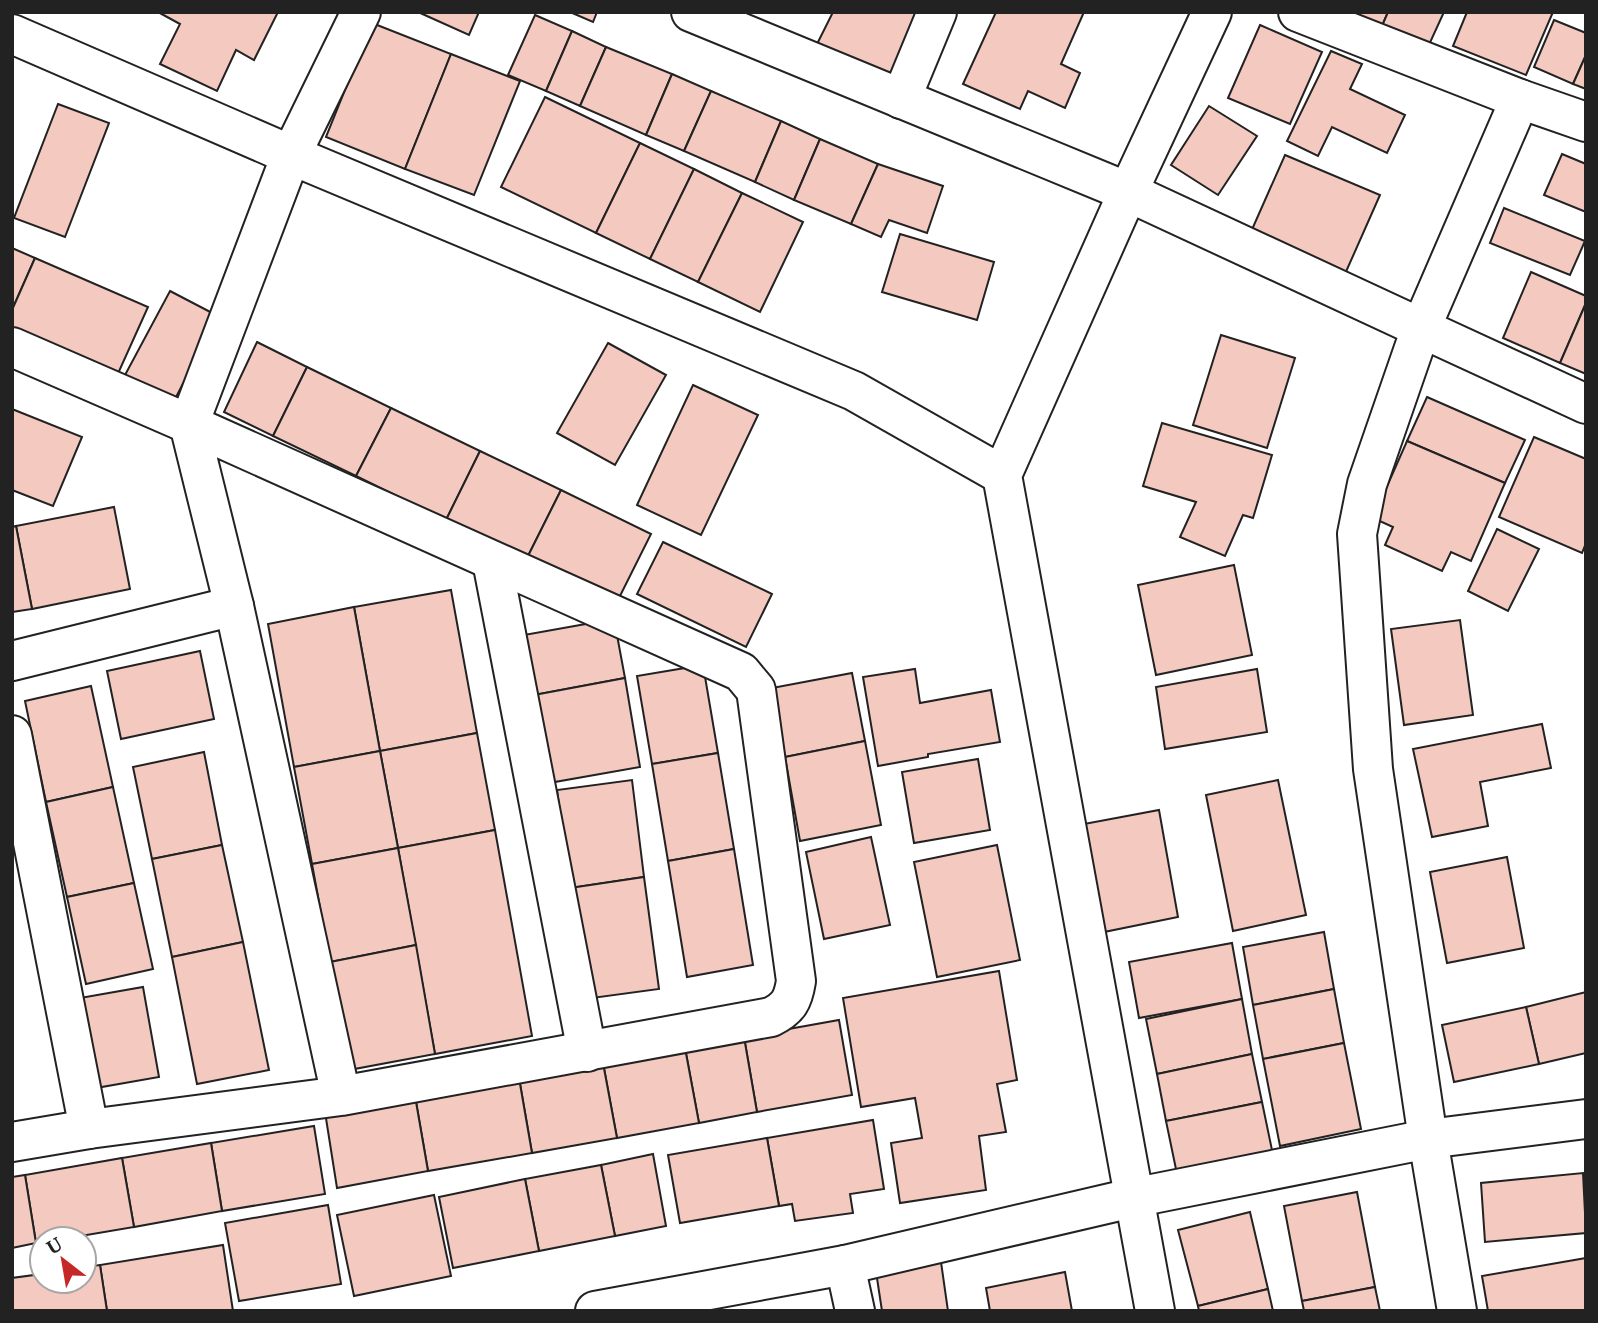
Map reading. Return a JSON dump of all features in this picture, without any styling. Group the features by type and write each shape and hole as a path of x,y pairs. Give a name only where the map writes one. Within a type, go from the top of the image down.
{"street":[{"path":"341,1096 234,606 189,424 291,155 361,12"},
{"path":"691,12 1128,192 1586,404"},
{"path":"901,99 937,12"},
{"path":"1155,1311 1132,1198 1002,475 1128,192 1212,12"},
{"path":"1298,12 1586,122"},
{"path":"12,34 291,155 854,391 1002,475"},
{"path":"1457,1311 1428,1139 1373,769 1357,534 1367,484 1422,328 1520,99"},
{"path":"12,348 189,424 741,672 756,690 796,981 793,1000 784,1011 771,1017 341,1096 89,1129 12,1142"},
{"path":"492,561 587,1052"},
{"path":"12,661 234,606"},
{"path":"12,735 89,1129"},
{"path":"613,1309 845,1265 1132,1198 1428,1139 1586,1119"},
{"path":"845,1265 855,1311"}],"building":[{"path":"158,12 278,12 254,60 236,50 217,91 160,64 180,24"},
{"path":"418,12 479,12 469,35"},
{"path":"570,12 597,12 593,22"},
{"path":"833,12 926,12 892,80 817,44"},
{"path":"996,12 1084,12 1061,64 1080,73 1065,108 1028,91 1020,109 963,84"},
{"path":"1352,12 1388,12 1382,26"},
{"path":"1388,12 1444,12 1428,47 1382,26"},
{"path":"1467,12 1553,12 1526,75 1453,46"},
{"path":"535,15 572,31 546,91 508,75"},
{"path":"1554,20 1586,33 1586,55 1573,84 1534,67"},
{"path":"372,23 451,54 405,169 326,137"},
{"path":"1260,25 1322,52 1290,124 1228,98"},
{"path":"572,31 606,47 580,106 546,91"},
{"path":"606,47 672,74 646,135 580,106"},
{"path":"1331,51 1362,64 1350,89 1405,115 1387,153 1332,127 1318,156 1287,141"},
{"path":"451,54 520,81 474,195 405,169"},
{"path":"1586,55 1586,89 1573,84"},
{"path":"672,74 711,91 684,151 646,135"},
{"path":"711,91 781,121 755,182 684,151"},
{"path":"545,97 640,143 596,233 501,187"},
{"path":"58,104 109,123 65,237 14,218"},
{"path":"1209,106 1257,136 1218,195 1171,165"},
{"path":"781,121 820,139 794,200 755,182"},
{"path":"820,139 878,164 851,224 794,200"},
{"path":"640,143 694,169 650,259 596,233"},
{"path":"1562,154 1586,164 1586,212 1544,195"},
{"path":"1285,155 1380,195 1345,274 1250,234"},
{"path":"878,164 943,186 927,233 889,220 881,237 851,224"},
{"path":"694,169 742,193 698,282 650,259"},
{"path":"742,193 803,222 760,312 698,282"},
{"path":"1504,208 1585,241 1570,275 1490,243"},
{"path":"900,234 994,262 977,320 882,292"},
{"path":"12,248 35,258 12,310"},
{"path":"35,258 148,307 116,378 12,333 12,310"},
{"path":"1531,272 1586,296 1586,303 1560,363 1503,338"},
{"path":"170,291 218,316 174,401 125,375"},
{"path":"1586,303 1586,374 1560,363"},
{"path":"1221,335 1295,358 1267,448 1193,425"},
{"path":"257,342 307,367 273,436 224,412"},
{"path":"608,343 666,375 615,465 557,433"},
{"path":"307,367 391,408 356,476 273,436"},
{"path":"693,385 758,415 701,535 637,505"},
{"path":"1427,397 1525,440 1505,483 1407,441"},
{"path":"391,408 480,451 446,520 356,476"},
{"path":"12,409 82,437 53,506 12,490"},
{"path":"1162,423 1272,455 1253,518 1243,515 1225,556 1180,537 1196,502 1143,486"},
{"path":"1534,437 1586,459 1586,543 1582,553 1499,517"},
{"path":"1407,441 1505,483 1471,561 1451,552 1442,571 1385,545 1393,527 1373,518"},
{"path":"480,451 561,490 526,560 446,520"},
{"path":"561,490 651,534 616,604 526,560"},
{"path":"114,507 130,589 32,609 16,526"},
{"path":"16,526 32,609 12,612 12,527"},
{"path":"1497,529 1539,549 1508,611 1468,591"},
{"path":"663,542 772,594 746,647 637,594"},
{"path":"1234,565 1252,655 1156,675 1138,585"},
{"path":"451,590 477,733 380,751 354,607"},
{"path":"354,607 380,751 294,767 268,624"},
{"path":"614,619 625,678 534,695 524,635"},
{"path":"1460,620 1473,715 1404,725 1391,629"},
{"path":"200,651 214,719 121,739 107,671"},
{"path":"703,665 718,753 652,764 637,676"},
{"path":"915,669 920,703 991,690 1000,742 928,754 928,757 878,766 863,677"},
{"path":"1257,669 1267,732 1165,749 1156,687"},
{"path":"852,673 865,741 785,757 772,688"},
{"path":"625,678 640,767 549,783 534,695"},
{"path":"91,686 113,787 46,802 25,701"},
{"path":"1542,724 1551,768 1480,782 1488,826 1432,837 1413,749"},
{"path":"477,733 495,830 398,848 380,751"},
{"path":"865,741 881,825 800,841 785,757"},
{"path":"380,751 398,848 312,864 294,767"},
{"path":"204,752 222,845 152,859 133,767"},
{"path":"718,753 734,849 668,861 652,764"},
{"path":"978,759 990,830 914,843 902,772"},
{"path":"632,780 644,877 570,888 557,790"},
{"path":"1278,780 1306,915 1233,931 1206,795"},
{"path":"113,787 134,883 67,897 46,802"},
{"path":"1159,810 1178,917 1104,932 1084,824"},
{"path":"495,830 532,1036 435,1054 398,848"},
{"path":"871,837 890,925 824,939 806,852"},
{"path":"222,845 243,942 172,957 152,859"},
{"path":"997,845 1020,960 937,977 914,862"},
{"path":"398,848 416,945 330,962 312,864"},
{"path":"734,849 753,965 687,977 668,861"},
{"path":"1507,857 1524,948 1447,963 1430,872"},
{"path":"644,877 659,989 585,999 570,888"},
{"path":"134,883 153,969 86,984 67,897"},
{"path":"1324,932 1334,989 1253,1005 1243,947"},
{"path":"243,942 269,1070 197,1084 172,957"},
{"path":"1232,943 1242,999 1139,1018 1129,962"},
{"path":"416,945 435,1054 349,1070 330,962"},
{"path":"999,971 1017,1080 997,1084 1006,1132 979,1136 986,1190 900,1203 891,1143 922,1138 915,1098 861,1107 843,998"},
{"path":"143,987 159,1077 96,1088 80,998"},
{"path":"1334,989 1344,1043 1263,1059 1253,1005"},
{"path":"1586,992 1586,1053 1539,1064 1526,1007"},
{"path":"1242,999 1252,1054 1157,1074 1146,1019"},
{"path":"1526,1007 1539,1064 1454,1082 1442,1025"},
{"path":"839,1020 852,1095 757,1112 744,1037"},
{"path":"744,1037 757,1112 699,1123 685,1048"},
{"path":"1344,1043 1361,1129 1280,1146 1263,1059"},
{"path":"685,1048 699,1123 617,1138 603,1063"},
{"path":"1252,1054 1262,1102 1166,1121 1157,1074"},
{"path":"603,1063 617,1138 532,1153 519,1078"},
{"path":"519,1078 532,1153 428,1171 415,1096"},
{"path":"415,1096 428,1171 337,1188 325,1112"},
{"path":"1262,1102 1273,1155 1177,1174 1166,1121"},
{"path":"873,1120 884,1189 850,1194 853,1213 795,1221 792,1204 779,1206 767,1138"},
{"path":"314,1126 325,1194 222,1211 211,1143"},
{"path":"767,1138 779,1206 680,1223 668,1155"},
{"path":"211,1143 222,1211 134,1227 122,1158"},
{"path":"653,1154 666,1226 615,1236 601,1165"},
{"path":"122,1158 134,1227 98,1233 98,1225 33,1225 25,1175"},
{"path":"601,1165 615,1236 539,1251 525,1179"},
{"path":"1583,1173 1586,1233 1485,1242 1481,1183"},
{"path":"25,1175 33,1225 28,1225 28,1245 12,1248 12,1177"},
{"path":"525,1179 539,1251 453,1268 439,1197"},
{"path":"1357,1192 1375,1287 1302,1301 1284,1206"},
{"path":"434,1195 451,1276 354,1296 337,1215"},
{"path":"328,1205 341,1284 239,1301 225,1223"},
{"path":"1250,1212 1268,1289 1198,1306 1178,1230"},
{"path":"223,1245 233,1311 107,1311 100,1265"},
{"path":"940,1255 948,1311 882,1311 875,1265"},
{"path":"1586,1258 1586,1311 1488,1311 1482,1276"},
{"path":"98,1265 107,1311 12,1311 12,1278 28,1276 28,1295 98,1295"},
{"path":"1065,1272 1072,1311 990,1311 986,1288"},
{"path":"1375,1287 1380,1311 1304,1311 1302,1301"},
{"path":"1268,1289 1273,1311 1199,1311 1198,1306"}]}
